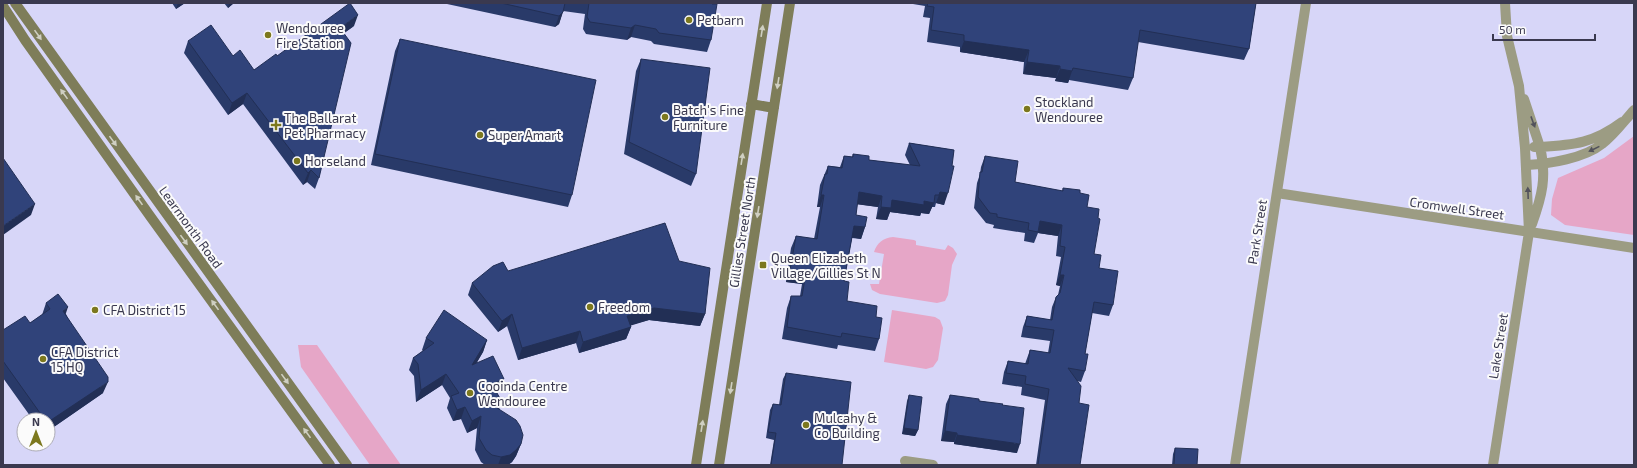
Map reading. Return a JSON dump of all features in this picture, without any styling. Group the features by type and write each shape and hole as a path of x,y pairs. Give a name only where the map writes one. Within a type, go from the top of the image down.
{"main road":[{"name":"Learmonth Road","path":"15,3 346,465"},
{"name":"Gillies Street North","path":"696,465 766,3"},
{"name":"Gillies Street North","path":"719,465 790,3"},
{"name":"Learmonth Road","path":"3,6 25,40 330,465"},
{"path":"751,104 774,108"},
{"path":"226,321 237,314"},
{"path":"258,364 268,356"}],"street":[{"name":"Park Street","path":"1235,465 1306,3"},
{"name":"Lake Street","path":"1493,465 1529,232 1543,190 1543,164 1540,147 1519,86 1507,36 1505,3"},
{"name":"Lake Street","path":"1519,86 1526,148 1529,232"},
{"path":"1527,165 1543,164 1573,157 1597,148 1606,141 1634,110"},
{"path":"1526,148 1584,143 1604,134 1622,122"},
{"name":"Cromwell Street","path":"1277,193 1634,248"},
{"path":"905,461 933,465"}],"shaded area":[{"path":"1634,136 1634,235 1565,225 1551,215 1552,199 1558,178 1604,158"},
{"path":"893,237 914,240 916,241 916,245 945,250 948,245 953,248 957,254 952,265 948,295 945,301 937,303 880,294 872,290 870,284 879,284 884,254 874,252 877,246 886,238"},
{"path":"892,310 935,317 940,320 943,328 938,360 933,367 926,369 884,362"},
{"path":"298,345 317,345 401,465 370,465 301,367"}],"building":[{"path":"350,3 358,15 340,28 351,43 319,178 311,170 308,173 247,93 232,103 188,41 211,25 233,56 240,50 254,70 276,54 277,56"},
{"path":"501,3 565,3 563,12 559,16"},
{"path":"589,3 717,4 711,40 659,33 656,29 635,25 631,28 590,22 587,17"},
{"path":"928,3 1256,3 1249,49 1140,30 1133,78 1073,68 1072,71 1060,69 1060,66 1027,62 1029,50 964,41 964,35 931,30 934,7 927,6"},
{"name":"Super Amart","path":"400,39 596,80 572,195 375,154"},
{"name":"Batch's Fine Furniture","path":"641,59 710,68 696,174 629,142"},
{"path":"909,143 954,150 952,166 954,166 948,193 940,192 939,195 935,195 934,203 924,201 924,205 892,200 891,208 881,207 882,196 859,192 856,215 867,217 865,227 854,226 844,281 849,282 847,301 877,306 876,317 882,318 879,339 842,333 841,337 787,327 791,296 802,296 806,273 790,270 796,236 817,239 824,195 821,195 828,166 842,168 844,156 853,157 853,154 869,156 869,160 920,166"},
{"path":"985,156 1018,161 1015,182 1063,191 1063,188 1080,190 1080,193 1089,195 1087,207 1099,209 1098,218 1100,219 1094,254 1101,255 1099,268 1118,271 1113,305 1094,302 1085,354 1088,354 1085,371 1068,368 1081,386 1079,403 1089,405 1080,465 1038,465 1049,389 1025,384 1026,376 1006,373 1008,361 1028,364 1030,350 1050,353 1054,330 1025,326 1027,316 1052,320 1056,297 1060,293 1064,275 1060,275 1065,247 1060,246 1062,225 1040,221 1038,232 1028,230 1029,223 997,217 997,214 990,213 978,197 980,172 982,172"},
{"path":"3,158 35,204 3,226"},
{"name":"Freedom","path":"665,223 679,261 710,268 705,314 654,308 627,316 631,327 583,342 580,331 522,348 512,314 502,321 472,283 493,266 503,262 508,271"},
{"name":"CFA District 15 HQ","path":"58,294 68,307 63,311 108,377 108,382 56,417 56,412 39,412 3,361 3,330 25,316 30,323 50,309 46,303"},
{"name":"Cooinda Centre Wendouree","path":"444,310 487,340 472,365 493,356 504,379 492,384 502,402 494,406 516,420 523,435 521,444 510,455 501,457 492,455 486,450 479,438 481,416 472,421 465,407 457,410 451,396 459,393 446,374 421,390 418,364 413,358 434,343 426,338"},
{"name":"Mulcahy & Co Building","path":"786,373 851,382 842,465 771,465 776,433 768,432 773,404 781,405"},
{"path":"909,395 922,397 918,430 904,428"},
{"path":"950,395 1024,408 1020,444 957,435 957,433 945,431"},
{"path":"1175,448 1198,449 1197,465 1174,465"}],"place":[{"name":"Petbarn","path":"689,20"},
{"name":"Wendouree Fire Station","path":"268,35"},
{"name":"Stockland Wendouree","path":"1027,109"},
{"name":"Batch's Fine Furniture","path":"665,117"},
{"name":"The Ballarat Pet Pharmacy","path":"276,125"},
{"name":"Super Amart","path":"480,135"},
{"name":"Horseland","path":"297,161"},
{"name":"Queen Elizabeth Village/Gillies St N","path":"763,265"},
{"name":"Freedom","path":"590,307"},
{"name":"CFA District 15","path":"95,310"},
{"name":"CFA District 15 HQ","path":"43,359"},
{"name":"Cooinda Centre Wendouree","path":"470,393"},
{"name":"Mulcahy & Co Building","path":"806,425"}]}
